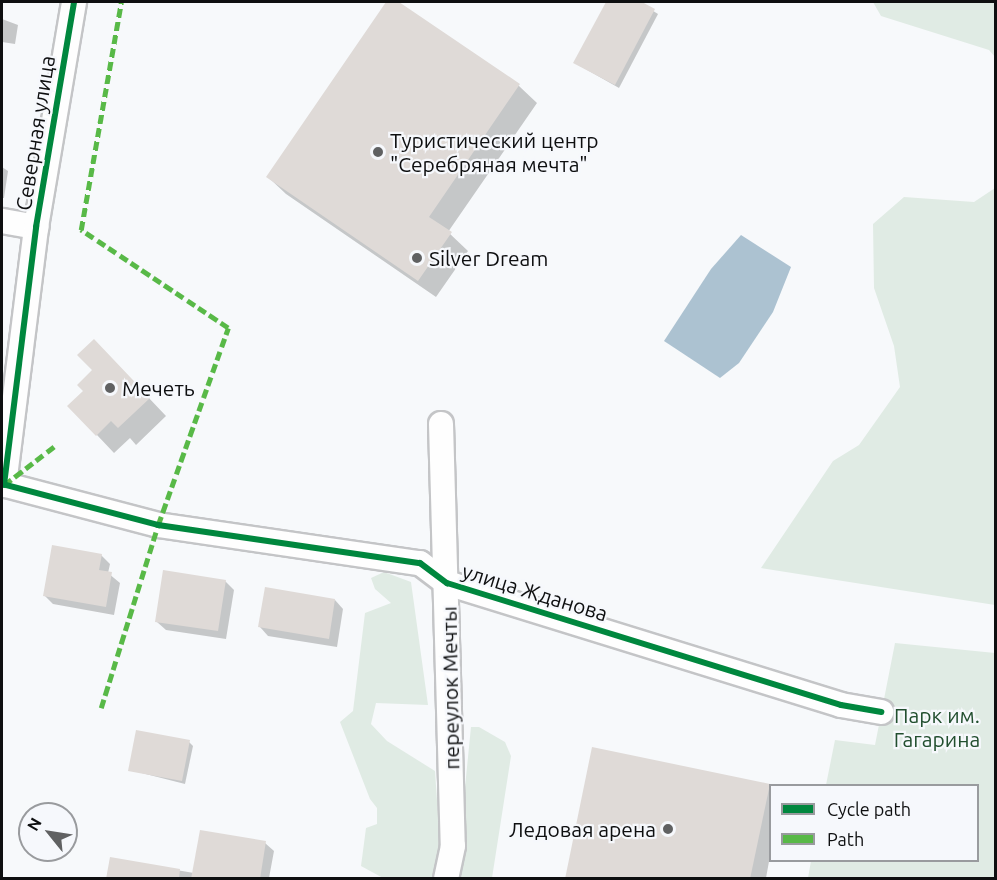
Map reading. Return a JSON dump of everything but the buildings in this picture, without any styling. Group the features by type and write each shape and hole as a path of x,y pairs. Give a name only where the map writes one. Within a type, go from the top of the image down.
{"street":[{"name":"Северная улица","path":"3,484 36,227 74,2"},
{"path":"2,221 36,227"},
{"name":"переулок Мечты","path":"441,424 453,846 446,879"},
{"name":"улица Жданова","path":"3,484 158,525 420,563 447,583 841,705 881,712"}],"green space":[{"path":"873,2 995,2 995,57 989,50 881,16"},
{"path":"995,188 995,605 761,568 833,461 859,445 900,387 894,346 874,288 873,224 904,197 974,202"},
{"path":"384,572 411,582 428,705 376,703 371,724 387,741 435,771 440,844 433,878 383,878 361,866 366,828 377,824 377,808 370,799 340,722 353,711 365,613 391,603 375,589 371,578"},
{"name":"Парк им. Гагарина","path":"895,643 995,653 995,878 808,878 811,862 979,862 979,784 826,784 835,740 875,745"},
{"path":"471,727 479,727 505,742 511,756 492,878 456,878"}],"water":[{"path":"741,235 791,267 773,312 739,363 720,378 664,341 711,269"}],"marked path":[{"path":"101,708 158,525 228,328 81,230 121,2"},
{"path":"4,485 56,445"}],"cycle path":[{"path":"4,485 36,227 74,2"},
{"path":"2,484 158,525 420,563 447,583 841,705 881,712"}],"place":[{"name":"Туристический центр \"Серебряная мечта\"","path":"378,152"},
{"name":"Silver Dream","path":"417,258"},
{"name":"Мечеть","path":"110,388"},
{"name":"Ледовая арена","path":"668,829"}]}
